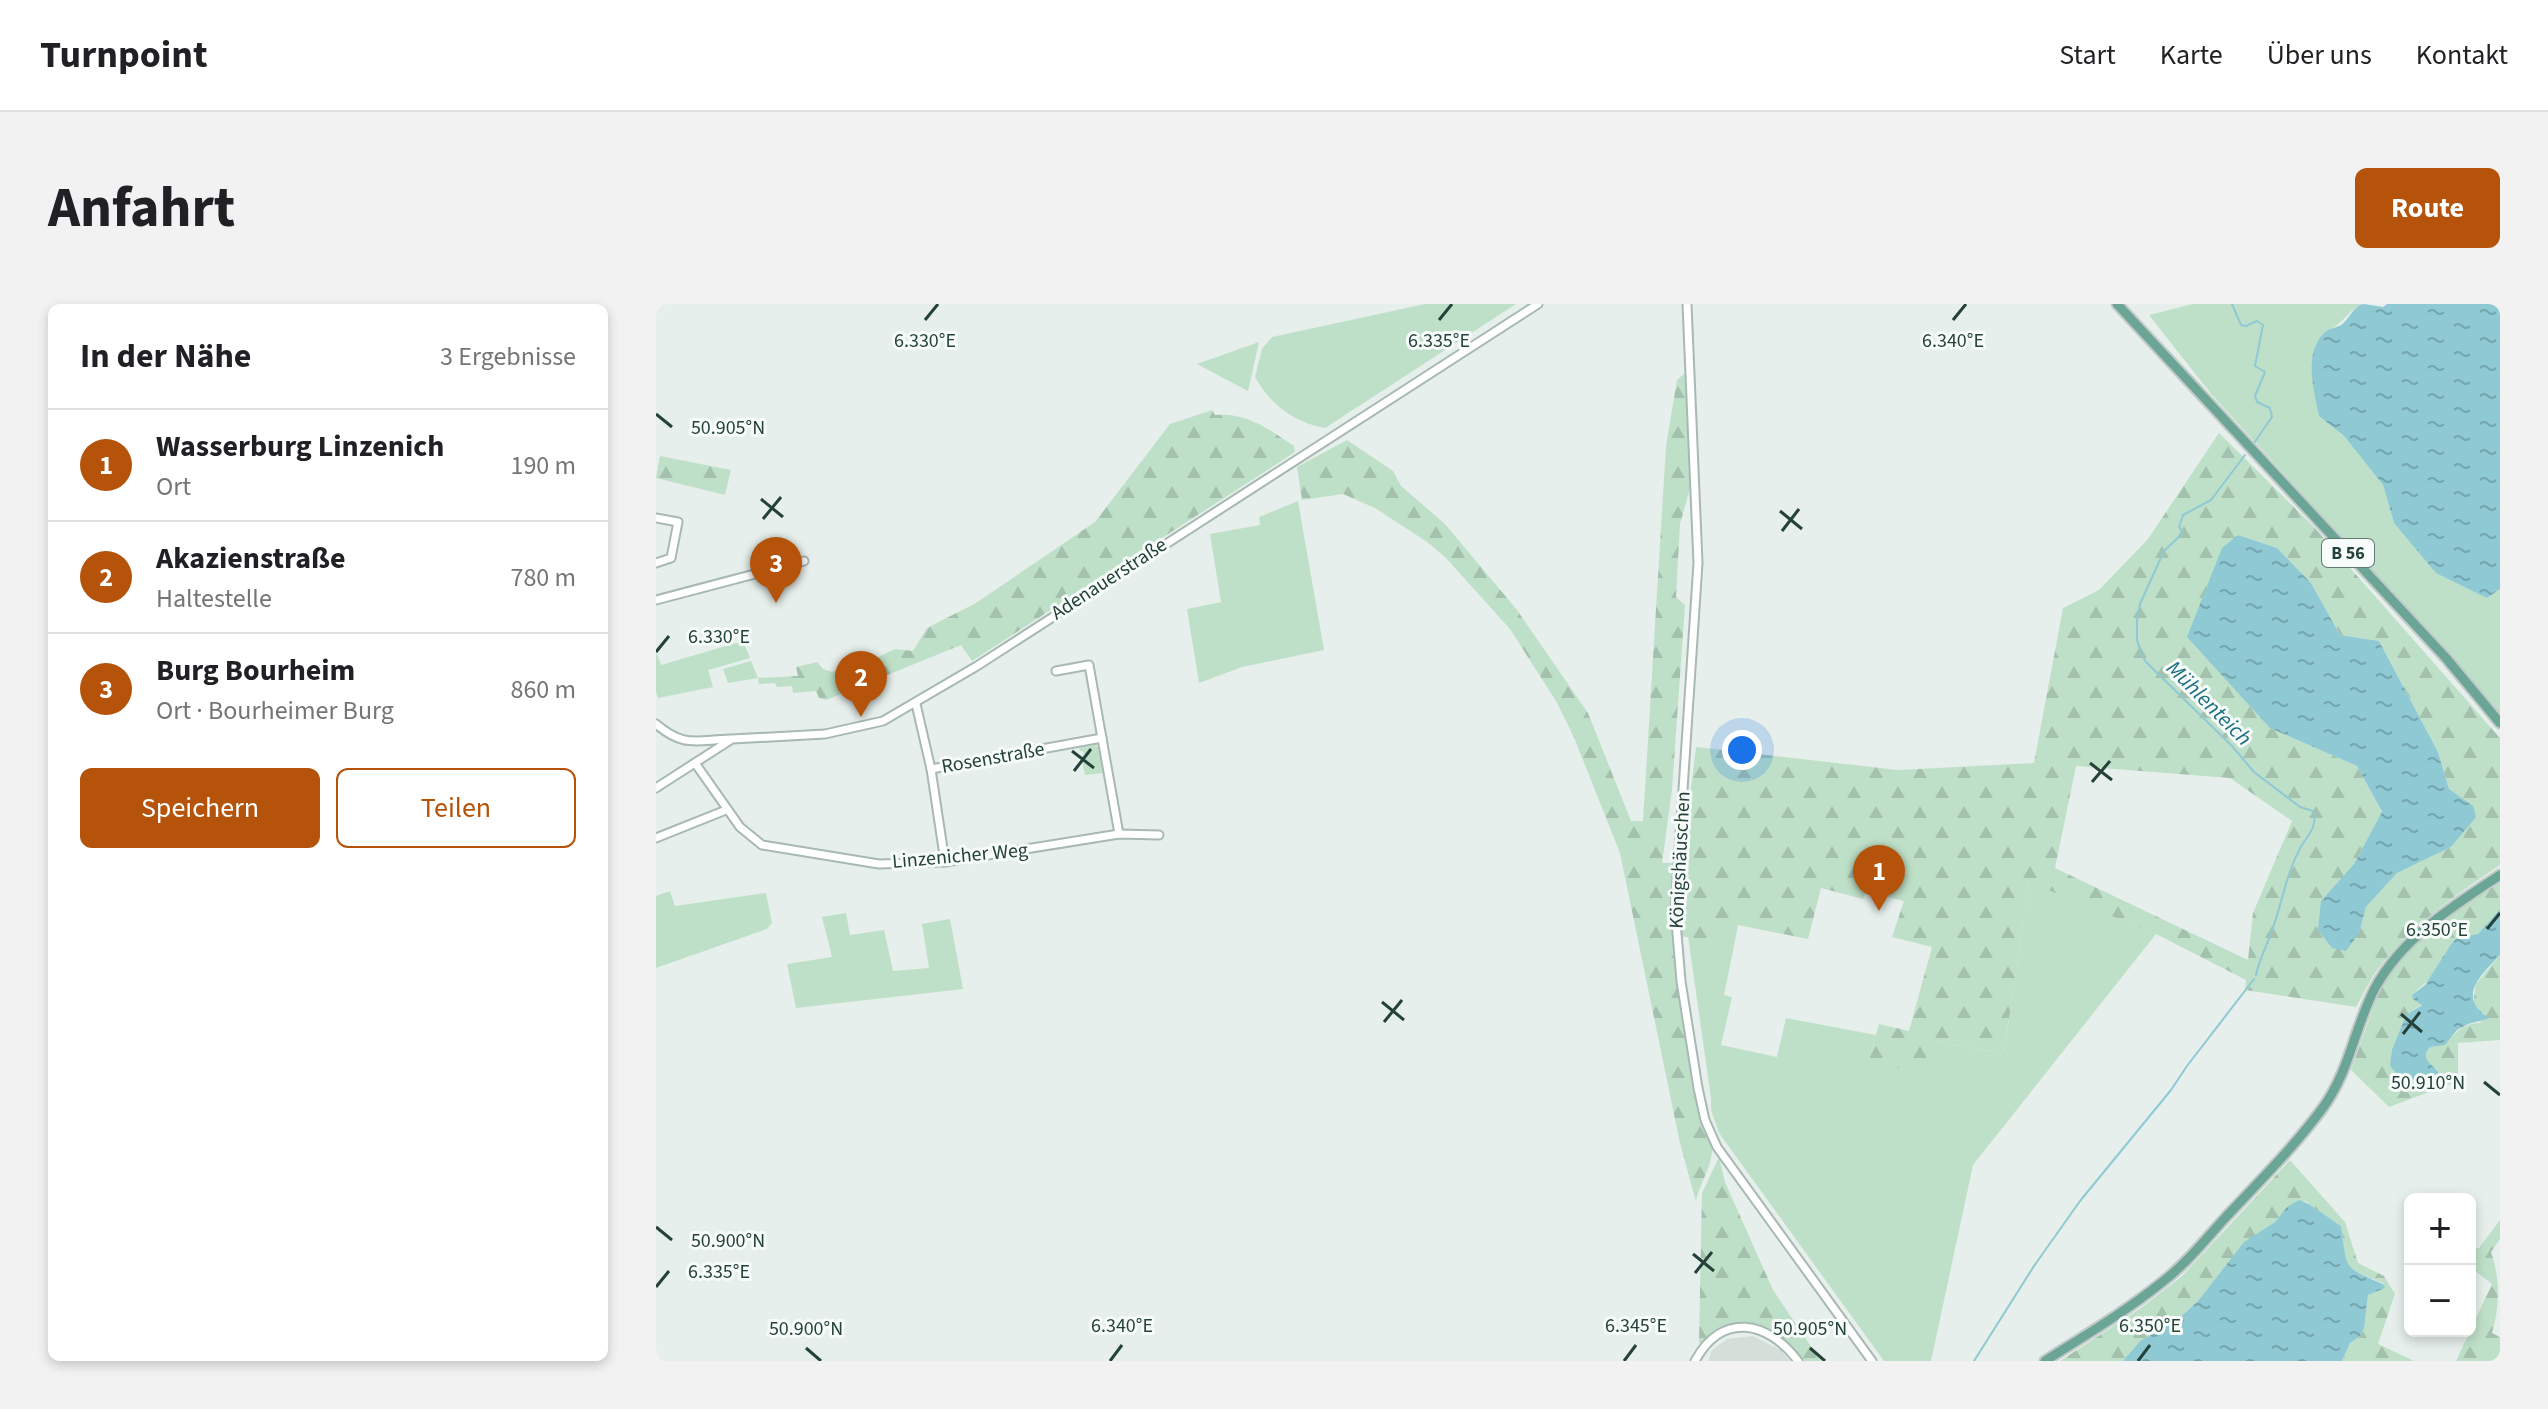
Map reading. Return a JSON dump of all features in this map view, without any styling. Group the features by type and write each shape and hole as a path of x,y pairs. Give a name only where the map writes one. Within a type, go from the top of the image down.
{"main road":[{"name":"B 56","path":"2117,304 2446,658 2500,723"},
{"path":"2045,1361 2151,1291 2185,1261 2323,1108 2343,1073 2376,987 2405,947 2448,910 2500,875"}],"street":[{"name":"Adenauerstraße","path":"656,788 732,739 825,734 883,721 916,704 1538,304"},
{"name":"Königshäuschen","path":"1687,304 1698,563 1675,902 1681,981 1698,1088 1705,1120 1717,1147 1872,1361"},
{"path":"656,518 678,522 671,558 656,563"},
{"path":"656,600 804,561"},
{"path":"1056,671 1089,665 1119,834"},
{"path":"916,704 931,769 945,862"},
{"path":"656,724 670,736 684,742 732,739"},
{"name":"Rosenstraße","path":"931,769 1102,738"},
{"path":"656,838 726,810 695,763"},
{"name":"Linzenicher Weg","path":"726,810 740,827 762,845 879,864 945,862 1119,834 1159,835"},
{"path":"1695,1361 1710,1341 1731,1329 1753,1328 1772,1334 1783,1342 1798,1361"}],"shaded area":[{"path":"1753,1336 1781,1350 1790,1361 1708,1361 1712,1350 1727,1339"}],"green space":[{"path":"1425,304 1516,304 1325,428 1303,422 1284,411 1268,396 1255,377 1262,349 1272,337"},
{"path":"2193,304 2363,304 2326,331 2319,416 2344,436 2383,485 2394,523 2486,598 2500,589 2500,717 2212,395 2149,315"},
{"path":"1259,342 1248,391 1197,364"},
{"path":"1685,373 1691,485 1680,524 1676,597 1685,605 1672,790 1662,863 1674,863 1673,921 1678,975 1712,1143 1711,1159 1696,1202 1680,1143 1620,853 1573,735 1556,701 1510,629 1445,557 1375,508 1343,494 1302,500 1297,467 1347,440 1393,471 1401,486 1445,524 1517,610 1588,713 1631,821 1643,821 1666,446 1677,380"},
{"path":"1212,410 1215,415 1237,416 1257,423 1294,446 1295,452 972,661 961,645 826,700 819,698 816,691 793,693 792,686 759,684 758,678 798,676 796,667 817,662 823,669 832,672 846,666 857,667 895,649 913,651 927,628 976,603 1095,522 1170,424"},
{"path":"2219,433 2314,527 2500,738 2500,865 2450,900 2404,939 2378,969 2356,1007 2245,990 2246,980 2156,934 2029,882 2004,1054 1934,1041 1918,1073 1869,1060 1879,1024 1909,1031 1932,947 1892,937 1904,901 1866,891 1863,899 1821,888 1808,939 1738,925 1734,946 1681,936 1682,862 1696,747 1898,770 2034,763 2063,608 2099,590 2148,539","holes":["2237,535 2277,548 2311,583 2340,635 2379,641 2438,752 2449,789 2451,847 2397,873 2366,907 2359,933 2321,902 2354,864 2382,813 2357,766 2270,728","2076,766 2230,778 2292,821 2253,913 2248,960 2055,868"]},
{"path":"660,456 731,470 725,495 656,478"},
{"path":"1298,501 1324,650 1242,667 1199,683 1187,609 1221,602 1210,534 1260,525 1259,517"},
{"path":"743,641 750,658 708,670 713,687 658,698 656,652 661,665"},
{"path":"751,661 758,678 728,683 723,669"},
{"path":"1096,745 1103,773 1085,775 1081,756 1084,756 1083,751 1079,748"},
{"path":"2500,879 2500,909 2478,934 2412,995 2422,1004 2413,1010 2419,1081 2433,1081 2437,1069 2427,1060 2426,1053 2430,1047 2445,1045 2456,1032 2480,1023 2485,1014 2473,1003 2476,984 2500,955 2500,1040 2458,1043 2458,1081 2389,1107 2351,1070 2381,986 2421,937"},
{"path":"2029,881 2156,934 1973,1165 1931,1361 1884,1361 1719,1133 1711,1110 1688,936 1734,946 1724,995 1732,997 1721,1045 1777,1057 1786,1018 1876,1035 1869,1060 1934,1041 2004,1054"},
{"path":"670,891 675,906 766,893 772,923 767,929 656,968 656,896"},
{"path":"846,913 850,935 884,930 893,971 929,968 922,924 950,919 963,989 796,1008 787,964 832,957 822,917"},
{"path":"1719,1157 1725,1182 1773,1290 1821,1361 1804,1361 1780,1337 1749,1325 1727,1328 1699,1343 1702,1193"},
{"path":"2290,1160 2345,1222 2358,1263 2384,1276 2395,1294 2378,1344 2414,1361 2342,1361 2350,1343 2364,1329 2368,1295 2384,1288 2383,1283 2348,1265 2341,1226 2318,1213 2306,1201 2287,1207 2275,1222 2244,1243 2198,1301 2176,1321 2140,1341 2123,1361 2060,1361 2141,1308 2182,1276"},
{"path":"2500,1220 2500,1239 2491,1252 2498,1292 2492,1333 2500,1337 2500,1361 2456,1361 2467,1337 2476,1337 2476,1318 2492,1284 2476,1272 2476,1248"}],"water":[{"path":"2363,304 2383,307 2387,304 2500,304 2500,589 2487,598 2436,573 2394,523 2383,485 2344,436 2319,416 2312,373 2314,351 2324,333 2341,325"},
{"path":"2238,535 2277,548 2311,583 2340,635 2379,641 2438,752 2449,789 2473,806 2476,817 2451,847 2397,873 2366,907 2359,933 2346,951 2332,948 2318,930 2321,901 2354,864 2382,812 2357,766 2270,728 2187,637 2222,548"},
{"path":"2500,909 2500,955 2480,978 2473,994 2474,1002 2487,1019 2457,1030 2445,1045 2430,1047 2426,1059 2439,1073 2433,1081 2421,1082 2403,1077 2390,1065 2392,1050 2406,1015 2422,1005 2412,995 2425,985 2457,938 2478,934"},
{"path":"2299,1200 2341,1226 2349,1265 2385,1288 2368,1295 2364,1329 2350,1343 2342,1361 2123,1361 2140,1341 2176,1321 2198,1301 2244,1242 2275,1222 2287,1207"}],"waterway":[{"name":"Mühlenteich","path":"2232,304 2241,325 2257,321 2263,325 2255,366 2265,372 2255,396 2257,402 2270,408 2272,417 2254,443"},
{"name":"Mühlenteich","path":"2245,455 2211,500 2183,515 2179,527 2183,533 2164,551 2140,604 2137,640 2146,662 2232,746 2254,772 2300,807 2313,811 2314,825 2292,866 2256,975"},
{"name":"Mühlenteich","path":"1974,1361 2034,1266 2080,1201 2171,1090 2254,979"}],"place":[{"name":"Burg Bourheim","path":"776,603"},
{"name":"Akazienstraße","path":"861,717"},
{"name":"Wasserburg Linzenich","path":"1879,911"}]}
